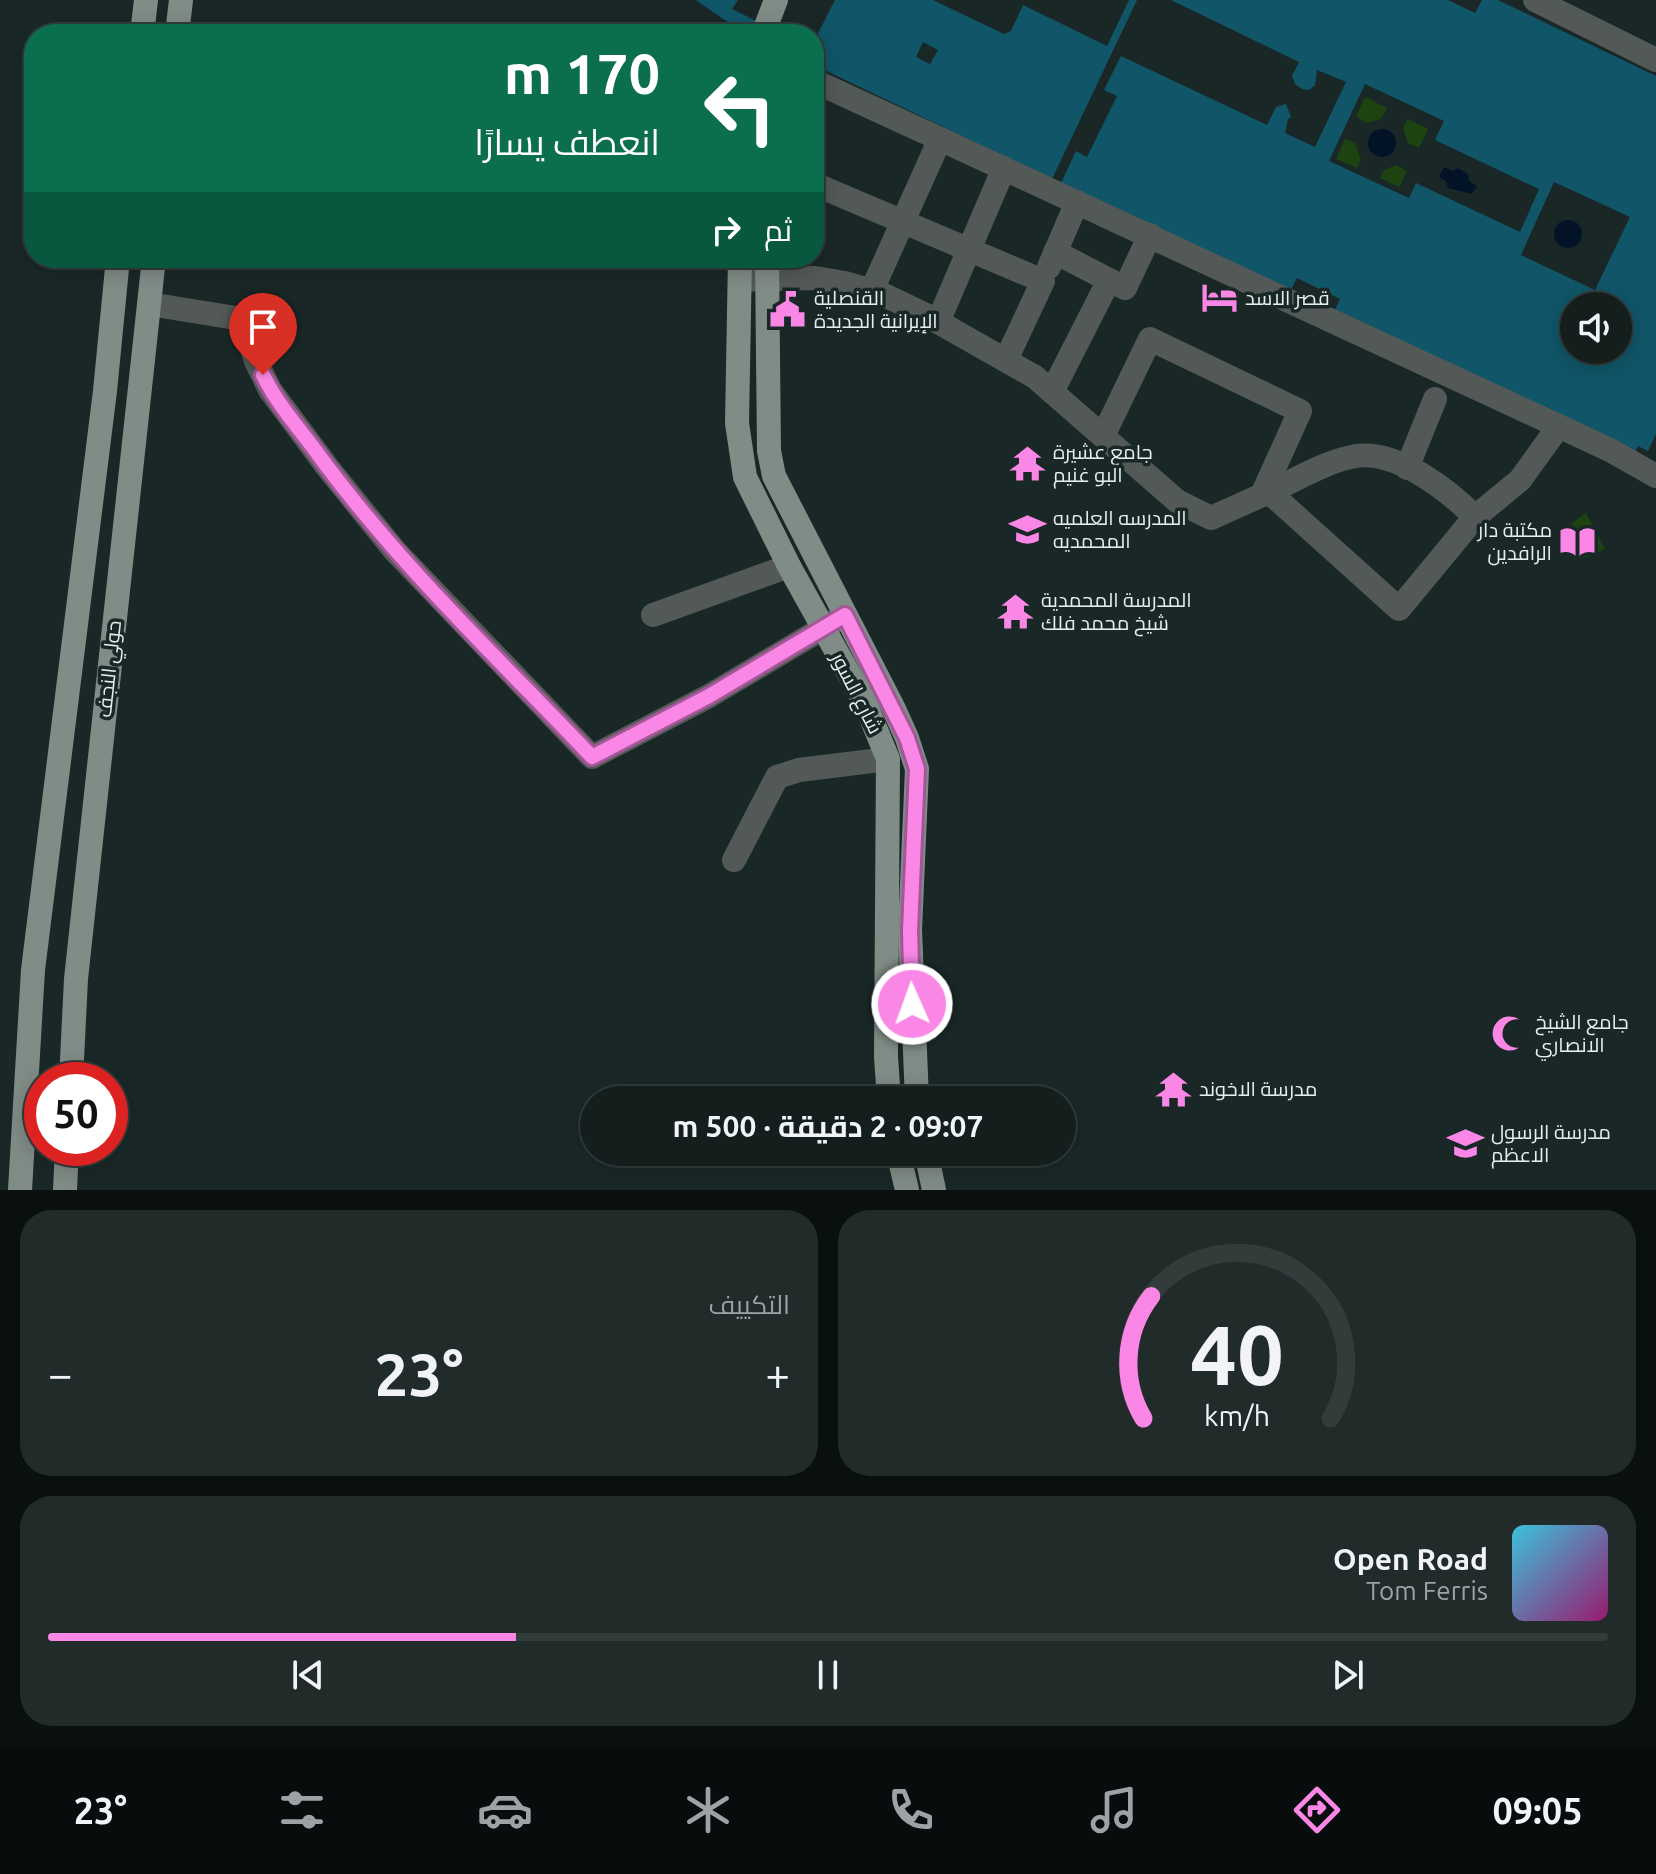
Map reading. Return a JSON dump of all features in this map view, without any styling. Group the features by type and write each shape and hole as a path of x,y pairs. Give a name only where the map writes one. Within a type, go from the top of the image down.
{"main road":[{"path":"143,24 146,0"},
{"path":"178,24 181,0"},
{"path":"767,24 776,0"},
{"path":"20,1190 33,970 117,268"},
{"name":"حولي النجف","path":"72,1062 76,979 153,268"},
{"name":"شارع السور","path":"767,268 769,451 774,476 907,738 917,769 910,930 916,1086"},
{"name":"شارع السور","path":"740,269 737,423 740,454 752,496 865,703 888,759 888,1086"},
{"path":"50,838 54,851 65,858 78,857 91,842"},
{"path":"43,898 50,887 62,883 77,887 85,900"},
{"path":"65,1190 66,1166"},
{"path":"901,1166 907,1190"},
{"path":"929,1166 934,1190"}],"street":[{"path":"1535,0 1656,60"},
{"path":"824,86 1559,426 1656,476"},
{"path":"872,290 940,139"},
{"path":"938,322 1004,168"},
{"path":"824,188 1043,281"},
{"path":"1006,360 1077,202"},
{"path":"1055,252 1125,288 1150,235"},
{"path":"740,269 767,268 872,290 938,322 1035,377 1177,501 1211,518 1352,457 1377,457 1407,468 1435,483 1475,517"},
{"path":"1052,392 1109,280"},
{"path":"149,304 242,319 270,390 328,468 395,551 592,757 709,696 845,615"},
{"path":"1103,436 1150,339 1300,411 1266,493"},
{"path":"1407,468 1435,399"},
{"path":"1266,493 1399,609 1475,517 1520,480 1559,426"},
{"path":"653,615 789,566"},
{"path":"734,860 777,777 799,770 888,759"}],"green space":[{"path":"1365,97 1387,108 1381,119 1367,123 1356,117"},
{"path":"1407,119 1428,129 1419,148 1408,143 1403,128"},
{"path":"1345,139 1355,143 1361,160 1357,168 1336,159"},
{"path":"1396,165 1407,171 1399,187 1380,178 1384,170"},
{"path":"1586,513 1605,549 1582,559 1562,531"}],"water":[{"path":"1382,129 1392,133 1396,143 1392,153 1382,157 1372,153 1368,143 1372,133"},
{"path":"1444,167 1453,171 1458,168 1468,174 1469,181 1477,186 1472,194 1448,188 1446,181 1439,177"},
{"path":"1568,220 1578,224 1582,234 1578,244 1568,248 1558,244 1554,234 1558,224"}],"building":[{"path":"696,0 738,0 732,9 763,24 732,24"},
{"path":"835,0 933,0 1004,34 1011,31 1023,5 1107,46 1129,0 1137,0 1052,179 824,70 823,24","holes":["923,42 938,50 930,64 916,57"]},
{"path":"1171,0 1448,0 1475,13 1482,0 1498,0 1656,76 1656,434 1648,451 1638,446 1632,460 1332,316 1340,299 1297,278 1287,297 1060,185 1076,151 1087,157 1117,96 1104,90 1121,56 1267,125 1276,107 1286,104 1291,117 1285,133 1315,147 1346,82 1317,70 1315,85 1309,90 1295,84 1292,76 1299,62","holes":["1365,84 1444,121 1435,140 1539,189 1520,232 1416,183 1409,198 1329,161","1554,182 1630,217 1595,290 1521,255"]}],"place":[{"name":"قصر الاسد","path":"1219,298"},
{"name":"القنصلية الإيرانية الجديدة","path":"788,309"},
{"name":"جامع عشيرة البو غنيم","path":"1027,464"},
{"name":"المدرسه العلمیه المحمدیه","path":"1027,530"},
{"name":"مكتبة دار الرافدين","path":"1578,541"},
{"name":"المدرسة المحمدية شيخ محمد فلك","path":"1015,611"},
{"name":"جامع الشيخ الانصاري","path":"1509,1034"},
{"name":"مدرسة الاخوند","path":"1173,1089"},
{"name":"مدرسة الرسول الاعظم","path":"1465,1144"}],"route":[{"path":"263,375 270,390 328,468 395,551 592,757 709,696 845,615 907,738 917,769 910,930 912,1004"}]}
